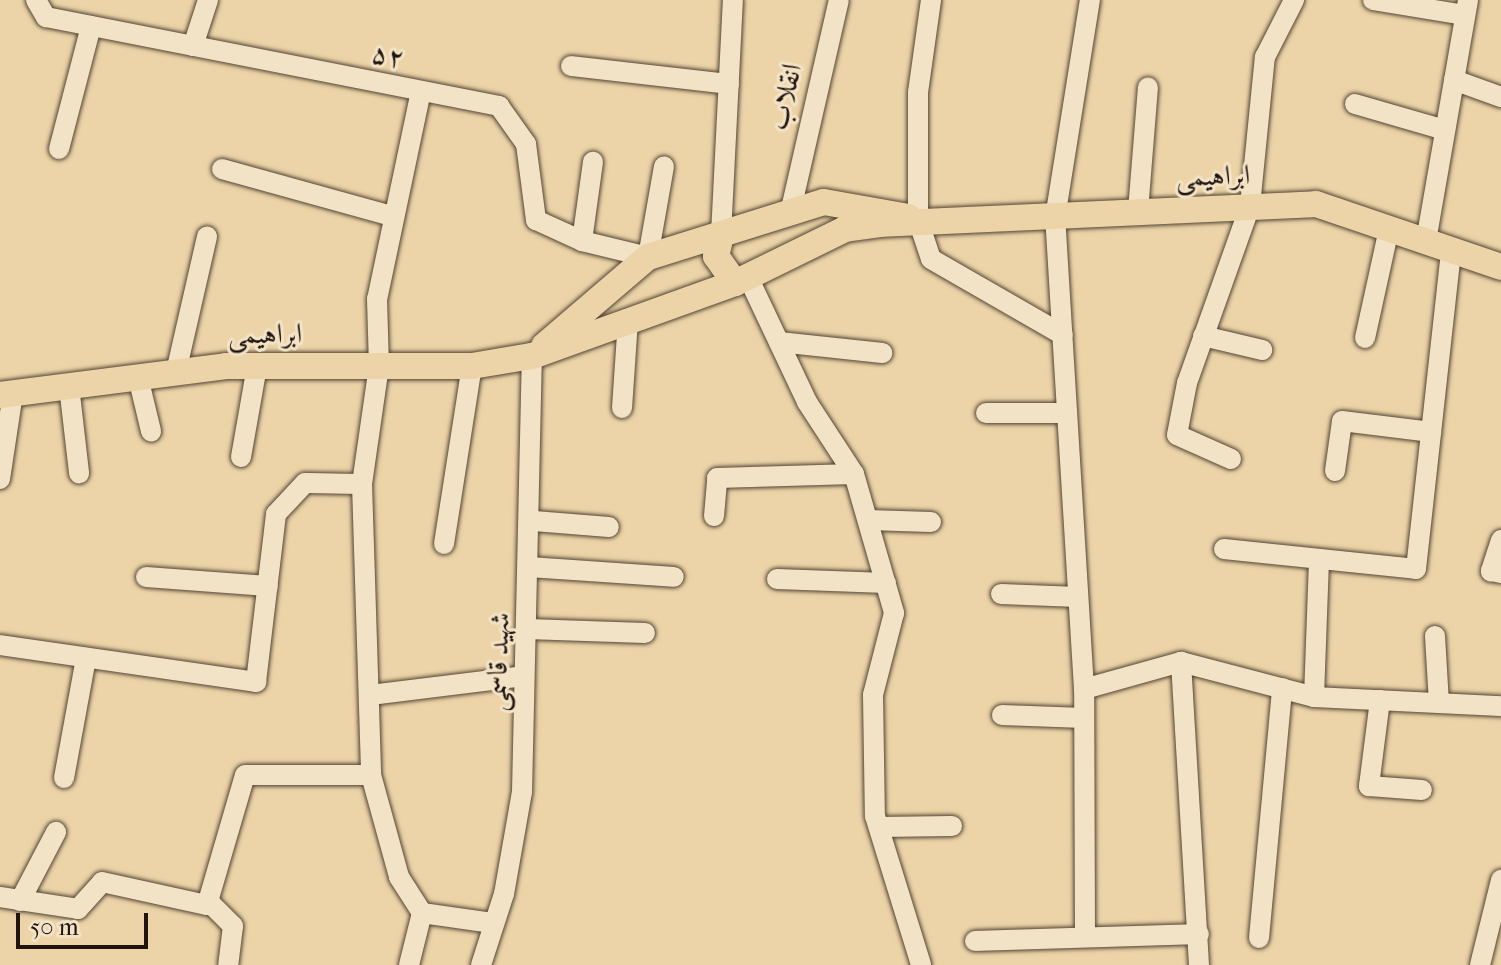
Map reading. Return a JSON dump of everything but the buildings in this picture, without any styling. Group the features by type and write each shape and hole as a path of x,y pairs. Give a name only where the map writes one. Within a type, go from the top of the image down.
{"main road":[{"path":"532,356 648,257 791,209 849,202 918,220"},
{"name":"ابراهیمی","path":"6,394 176,372 257,366 472,366 532,356 741,280 845,229 918,220 1055,218 1138,211 1316,204 1501,267"},
{"path":"721,235 716,256 741,280"}],"street":[{"name":"۵۲","path":"36,0 46,17 499,106 526,144 536,220 582,241 648,257"},
{"path":"193,46 208,0"},
{"path":"721,235 733,0"},
{"name":"انقلاب","path":"791,209 839,0"},
{"path":"931,0 918,92 918,220 936,265 1063,335"},
{"path":"1085,933 1084,689 1055,218 1090,0"},
{"path":"1231,459 1177,435 1203,336 1250,206 1265,57 1294,0"},
{"path":"1373,0 1467,7 1426,241"},
{"path":"59,149 91,26"},
{"path":"571,66 729,84"},
{"path":"1454,80 1501,97"},
{"path":"1138,211 1148,87"},
{"path":"409,965 422,913 399,877 371,775 362,484 379,366 377,299 391,216 421,91"},
{"path":"1355,104 1445,130"},
{"path":"582,241 593,162"},
{"path":"648,257 664,166"},
{"path":"222,169 391,216"},
{"path":"1365,338 1389,229"},
{"path":"176,372 207,237"},
{"path":"1224,549 1416,569 1451,250"},
{"path":"741,280 854,474 894,613 873,695 879,827 921,965"},
{"path":"622,408 628,321"},
{"path":"1203,336 1262,350"},
{"path":"779,342 882,353"},
{"name":"شهید قاسمی","path":"481,965 522,792 524,676 534,521 532,356"},
{"path":"241,457 257,366"},
{"path":"444,544 472,366"},
{"path":"138,377 151,431"},
{"path":"69,386 79,473"},
{"path":"0,479 6,394"},
{"path":"986,413 1067,413"},
{"path":"1335,471 1342,421 1431,432"},
{"path":"714,516 717,478 854,474"},
{"path":"0,645 256,682 276,514 305,483 362,484"},
{"path":"868,520 931,522"},
{"path":"534,521 609,527"},
{"path":"1501,540 1491,571 1501,573"},
{"path":"1314,697 1319,559"},
{"path":"529,567 674,577"},
{"path":"146,577 268,586"},
{"path":"777,579 886,583"},
{"path":"1001,594 1078,597"},
{"path":"527,629 645,633"},
{"path":"1435,636 1439,703"},
{"path":"64,778 86,658"},
{"path":"1084,689 1181,662 1314,697 1501,706"},
{"path":"1181,662 1199,965"},
{"path":"370,695 524,676"},
{"path":"1259,938 1282,688"},
{"path":"1380,700 1369,786 1422,790"},
{"path":"1002,715 1084,718"},
{"path":"209,902 245,775 371,775"},
{"path":"879,827 952,826"},
{"path":"56,832 10,899 78,909 102,882 209,902 233,926 228,965"},
{"path":"1480,965 1501,880"},
{"path":"422,913 492,923"},
{"path":"975,941 1085,933 1199,934"}]}
